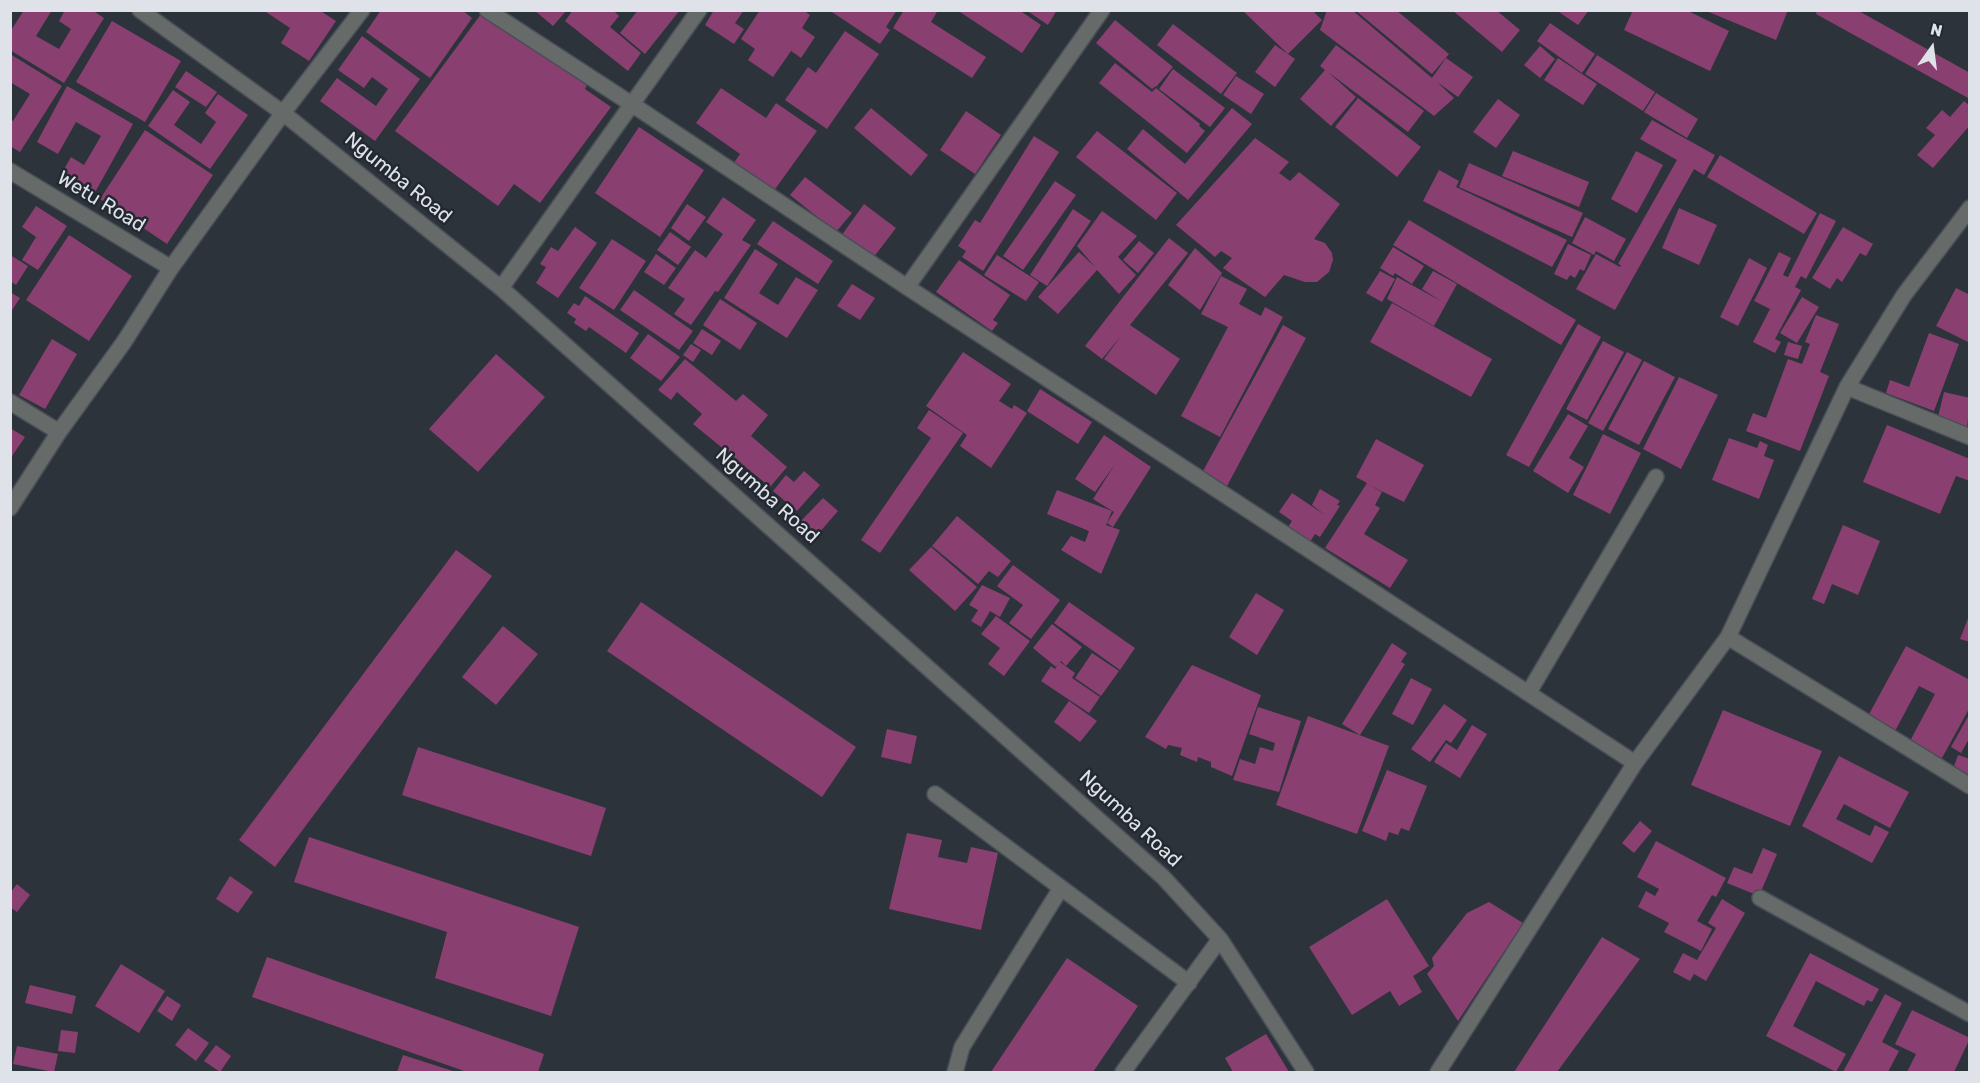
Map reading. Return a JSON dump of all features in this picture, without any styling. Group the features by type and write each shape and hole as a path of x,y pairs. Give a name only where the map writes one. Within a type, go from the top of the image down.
{"street":[{"name":"Ngumba Road","path":"140,10 283,113 501,288 1129,846 1163,877 1220,939 1306,1072"},
{"path":"10,508 59,432 124,342 171,268 283,113 362,10"},
{"path":"487,10 1635,762"},
{"path":"501,288 699,10"},
{"path":"907,287 1102,10"},
{"name":"Wetu Road","path":"10,171 171,268"},
{"path":"1438,1072 1635,762 1728,637 1847,387 1904,295 1970,207"},
{"path":"1847,387 1970,437"},
{"path":"10,402 59,432"},
{"path":"1530,692 1656,477"},
{"path":"1728,637 1970,786"},
{"path":"935,794 1189,982"},
{"path":"955,1072 962,1047 1061,888"},
{"path":"1760,898 1970,1014"},
{"path":"1123,1072 1220,939"}],"building":[{"path":"24,10 52,10 36,36 59,49 71,29 59,21 65,10 92,10 104,18 64,83 10,50 10,32"},
{"path":"263,10 319,10 336,21 309,61 281,43 290,28"},
{"path":"381,10 462,10 472,18 430,78 366,32"},
{"path":"484,10 587,85 585,89 611,107 540,203 514,184 498,206 395,131"},
{"path":"534,10 567,10 553,26"},
{"path":"573,10 613,10 619,16 610,27 641,53 628,71 565,21"},
{"path":"638,10 680,10 645,54 620,33"},
{"path":"714,10 744,10 735,23 744,29 734,44 705,25"},
{"path":"760,10 803,10 810,15 802,28 815,37 801,58 791,51 773,77 748,60 755,49 741,39"},
{"path":"829,10 897,10 886,27 890,30 880,44"},
{"path":"904,10 938,10 931,22 986,57 972,78 893,28"},
{"path":"957,10 1019,10 1041,25 1022,53"},
{"path":"1026,10 1057,10 1048,25"},
{"path":"1242,10 1312,10 1322,20 1288,54"},
{"path":"1327,10 1352,10 1432,78 1446,58 1473,77 1458,97 1437,82 1454,98 1434,116 1320,30"},
{"path":"1355,10 1396,10 1449,54 1432,74"},
{"path":"1452,10 1496,10 1520,30 1502,52"},
{"path":"1561,10 1589,10 1578,25 1559,12"},
{"path":"1633,10 1686,10 1729,31 1710,71 1624,30"},
{"path":"1704,10 1788,10 1776,40"},
{"path":"1817,10 1857,10 1970,73 1970,99 1816,14"},
{"path":"1115,20 1173,67 1156,87 1152,89 1096,43"},
{"path":"112,21 181,61 145,122 76,82"},
{"path":"1550,23 1595,54 1582,73 1537,41"},
{"path":"1173,24 1237,73 1221,94 1157,45"},
{"path":"845,31 879,54 827,129 785,100 808,67 816,73"},
{"path":"362,36 420,79 375,141 320,101 337,78 376,106 388,89 372,77 364,88 338,70"},
{"path":"1275,45 1295,59 1275,87 1255,72"},
{"path":"1336,45 1424,111 1408,132 1328,72 1356,97 1331,126 1300,99 1325,70 1320,66"},
{"path":"1540,46 1555,59 1540,78 1524,65"},
{"path":"10,54 62,86 20,152 10,146 10,119 13,121 30,94 10,82"},
{"path":"1597,55 1655,92 1643,111 1585,74"},
{"path":"1558,58 1597,84 1583,105 1544,80"},
{"path":"1115,63 1152,92 1156,88 1200,124 1199,126 1205,131 1187,153 1099,83"},
{"path":"1173,69 1225,108 1210,127 1159,89"},
{"path":"186,71 217,92 206,107 175,87"},
{"path":"1236,76 1264,94 1251,114 1223,95"},
{"path":"67,86 133,124 93,196 59,178 71,157 84,165 101,136 76,122 58,154 37,142"},
{"path":"721,88 766,118 776,103 817,131 773,192 733,164 740,154 696,123"},
{"path":"173,90 190,102 174,125 201,144 216,122 205,113 218,94 248,115 210,169 148,126"},
{"path":"1656,93 1698,119 1687,138 1644,112"},
{"path":"1358,98 1421,147 1397,177 1335,127"},
{"path":"1498,99 1520,115 1496,148 1473,132"},
{"path":"1964,101 1970,106 1970,125 1933,168 1917,155 1935,135 1926,128 1942,110 1950,117"},
{"path":"871,108 928,155 911,176 854,128"},
{"path":"1232,108 1252,124 1188,200 1127,149 1143,129 1185,164"},
{"path":"966,111 1001,135 975,174 940,150"},
{"path":"1652,120 1715,155 1704,175 1694,169 1615,310 1576,289 1596,254 1620,267 1621,265 1618,264 1677,160 1640,139"},
{"path":"639,127 704,170 660,237 595,193"},
{"path":"145,130 213,175 167,244 100,199"},
{"path":"1097,131 1177,193 1156,220 1076,157"},
{"path":"1034,136 1059,152 983,271 962,257 966,251 958,246 975,220 980,223"},
{"path":"1255,138 1289,162 1279,173 1290,181 1299,172 1340,204 1314,239 1325,243 1332,253 1333,260 1329,272 1317,282 1305,282 1284,275 1265,297 1223,268 1232,258 1221,251 1215,257 1176,225"},
{"path":"1513,151 1589,182 1579,207 1502,176"},
{"path":"1636,151 1663,165 1637,213 1611,199"},
{"path":"1720,155 1817,213 1804,234 1707,177"},
{"path":"1469,163 1583,213 1572,237 1459,187"},
{"path":"1439,170 1459,181 1456,187 1567,240 1552,267 1423,201"},
{"path":"805,177 852,213 836,232 790,195"},
{"path":"1055,181 1076,195 1023,270 1003,256"},
{"path":"723,197 756,220 742,240 751,245 691,325 674,314 685,299 668,288 695,250 706,258 723,234 706,222"},
{"path":"687,204 706,217 689,241 671,228"},
{"path":"864,204 896,228 870,262 839,239"},
{"path":"36,206 67,226 38,270 22,260 36,237 22,227"},
{"path":"1679,208 1717,225 1699,265 1662,248"},
{"path":"1073,209 1091,221 1047,286 1030,275"},
{"path":"1102,211 1137,236 1118,257 1136,275 1119,294 1097,270 1058,314 1038,297 1079,252 1095,267 1077,246"},
{"path":"1820,213 1836,221 1806,279 1801,276 1795,287 1801,290 1775,339 1781,342 1775,353 1753,342 1770,309 1754,301 1779,252 1791,258 1783,275 1788,277"},
{"path":"1585,217 1626,239 1614,261 1596,251 1594,255 1572,243"},
{"path":"1409,220 1576,320 1561,345 1393,245"},
{"path":"773,221 833,261 818,284 757,244"},
{"path":"575,227 597,243 558,298 536,283 546,267 540,264 551,247 558,251"},
{"path":"1843,227 1873,244 1866,256 1860,253 1842,282 1837,278 1830,289 1812,278"},
{"path":"670,232 691,247 678,265 657,250"},
{"path":"69,235 132,276 89,341 26,300"},
{"path":"1169,238 1188,253 1130,325 1180,359 1156,395 1104,359 1121,336 1102,359 1085,346"},
{"path":"612,239 646,261 614,310 579,288"},
{"path":"1139,241 1154,253 1138,273 1123,260"},
{"path":"1568,244 1591,255 1584,271 1580,269 1575,278 1570,275 1567,280 1554,274"},
{"path":"1393,247 1424,266 1412,284 1395,273 1393,276 1380,268"},
{"path":"1195,248 1222,273 1200,310 1168,285"},
{"path":"755,249 778,264 759,293 778,305 796,277 818,290 787,338 724,298"},
{"path":"656,254 676,268 664,285 644,272"},
{"path":"10,255 28,266 16,285 10,281"},
{"path":"997,255 1039,282 1026,301 984,275"},
{"path":"1749,258 1767,268 1738,326 1720,317"},
{"path":"959,260 1010,295 993,320 998,323 992,331 936,292"},
{"path":"1380,271 1395,279 1382,302 1366,293"},
{"path":"1433,271 1457,284 1434,326 1387,299 1397,277 1441,301 1422,289"},
{"path":"1221,276 1247,289 1239,304 1261,316 1265,307 1283,317 1220,437 1181,416 1228,327 1201,314"},
{"path":"852,284 875,298 860,320 837,306"},
{"path":"1956,288 1970,295 1970,343 1936,326"},
{"path":"634,290 693,331 679,350 620,310"},
{"path":"10,292 20,298 10,313"},
{"path":"585,296 639,333 626,353 589,327 586,331 574,323 576,319 567,313 574,303 579,306"},
{"path":"1802,297 1819,307 1797,343 1780,333"},
{"path":"720,299 757,323 740,350 703,325"},
{"path":"1392,303 1492,359 1471,397 1370,342"},
{"path":"1816,315 1839,324 1820,372 1829,376 1800,451 1746,431 1753,413 1766,418 1788,359 1802,364 1810,344 1805,342"},
{"path":"1578,324 1601,337 1529,467 1506,455"},
{"path":"1283,325 1306,338 1227,486 1203,471"},
{"path":"702,329 721,341 712,355 693,343"},
{"path":"1929,333 1959,344 1934,411 1886,393 1890,380 1909,387"},
{"path":"648,334 680,357 661,381 630,358"},
{"path":"52,339 77,354 45,409 19,395"},
{"path":"1603,341 1624,352 1587,420 1566,409"},
{"path":"1788,342 1802,346 1798,359 1784,355"},
{"path":"691,344 701,350 693,362 683,355"},
{"path":"963,352 1011,384 999,401 1012,409 1014,405 1027,413 991,468 960,446 967,435 926,406"},
{"path":"1627,352 1642,360 1603,431 1588,423"},
{"path":"496,354 545,397 478,472 429,429"},
{"path":"685,359 736,401 743,394 768,415 751,436 787,467 770,487 693,424 702,414 677,392 671,400 658,390"},
{"path":"1644,361 1675,377 1639,445 1608,429"},
{"path":"1679,377 1718,395 1681,469 1643,449"},
{"path":"1040,389 1092,422 1078,444 1027,411"},
{"path":"1944,392 1970,398 1967,429 1937,421"},
{"path":"929,410 963,433 880,553 861,540 931,438 917,428"},
{"path":"1568,414 1588,426 1569,458 1584,467 1568,493 1533,471"},
{"path":"1887,425 1970,459 1970,481 1956,476 1940,514 1863,482"},
{"path":"10,428 25,437 10,459"},
{"path":"1603,434 1641,453 1610,514 1573,495"},
{"path":"1104,435 1151,467 1113,527 1107,523 1114,512 1093,499 1115,464 1095,492 1075,479"},
{"path":"1729,438 1757,448 1760,441 1768,445 1764,456 1774,460 1759,499 1712,480"},
{"path":"1376,439 1424,465 1404,502 1369,485 1382,492 1375,505 1380,508 1364,534 1408,560 1390,588 1325,548 1367,483 1356,477"},
{"path":"804,471 820,485 797,511 773,491 786,475 794,482"},
{"path":"1320,489 1340,501 1337,505 1340,506 1320,537 1315,534 1308,545 1286,530 1292,521 1279,512 1292,493 1325,515 1312,505"},
{"path":"1057,490 1112,511 1106,525 1120,530 1101,574 1061,550 1071,536 1085,542 1089,531 1047,514"},
{"path":"823,498 838,511 818,534 811,528 809,531 799,523"},
{"path":"957,516 1011,561 998,577 989,571 978,584 932,546"},
{"path":"1843,525 1880,541 1858,595 1832,584 1824,604 1812,599"},
{"path":"931,547 977,587 955,611 909,570"},
{"path":"456,550 492,576 275,867 239,840"},
{"path":"1013,565 1060,600 1031,639 1009,623 1023,605 997,586"},
{"path":"982,585 1010,598 1000,617 990,611 981,627 971,621 978,610 969,605"},
{"path":"1256,593 1284,610 1257,655 1229,637"},
{"path":"641,602 856,747 822,797 607,651"},
{"path":"1069,602 1135,648 1120,670 1054,623"},
{"path":"996,616 1030,641 1004,676 988,664 1000,648 981,634"},
{"path":"1970,616 1970,642 1960,639"},
{"path":"1052,624 1082,647 1066,666 1061,661 1056,667 1033,648"},
{"path":"503,626 538,654 496,705 462,677"},
{"path":"1392,643 1407,653 1401,662 1405,664 1360,735 1342,724"},
{"path":"1906,646 1970,680 1970,707 1942,758 1910,741 1935,694 1919,686 1894,733 1867,718"},
{"path":"1092,653 1119,671 1101,696 1075,678"},
{"path":"1060,662 1075,673 1072,678 1100,697 1089,713 1041,681 1051,666 1055,669"},
{"path":"1192,665 1261,695 1232,776 1211,767 1211,762 1198,757 1197,762 1180,755 1182,748 1168,745 1166,749 1145,737"},
{"path":"1411,678 1432,689 1413,725 1392,714"},
{"path":"1069,701 1097,721 1080,742 1054,722"},
{"path":"1444,704 1467,720 1451,743 1446,740 1430,762 1411,749"},
{"path":"1258,707 1301,721 1279,792 1233,780 1240,759 1255,764 1260,747 1273,751 1275,743 1249,734"},
{"path":"1723,710 1822,751 1790,826 1691,785"},
{"path":"1970,713 1970,737 1961,753 1951,747"},
{"path":"1308,716 1389,746 1357,834 1276,805"},
{"path":"1472,725 1487,734 1460,778 1434,762 1446,743 1457,750"},
{"path":"887,729 917,736 911,764 881,757"},
{"path":"418,747 606,808 591,856 402,795"},
{"path":"1958,755 1970,759 1970,775 1953,769"},
{"path":"1839,756 1909,792 1890,828 1844,804 1836,819 1870,836 1875,825 1889,832 1872,863 1802,826"},
{"path":"1387,770 1427,786 1409,831 1401,828 1398,835 1389,832 1386,841 1362,831"},
{"path":"1640,821 1652,831 1634,853 1622,843"},
{"path":"907,833 942,840 938,857 967,863 971,847 998,853 981,930 889,909"},
{"path":"309,837 579,927 551,1016 435,978 447,932 294,882"},
{"path":"1656,841 1726,878 1716,897 1712,895 1697,921 1712,929 1701,951 1664,932 1669,923 1638,907 1646,891 1655,896 1659,889 1637,877"},
{"path":"1763,848 1777,854 1759,896 1727,883 1734,867 1752,874"},
{"path":"230,876 253,892 238,913 216,899"},
{"path":"17,884 30,895 17,912 10,907 10,893"},
{"path":"1387,899 1429,966 1413,976 1422,992 1399,1006 1390,991 1352,1015 1309,947"},
{"path":"1722,899 1745,913 1706,981 1694,974 1690,981 1673,972 1683,953 1697,960 1716,928 1708,923"},
{"path":"1489,902 1523,923 1458,1021 1427,974 1434,966 1432,958 1467,913"},
{"path":"1602,937 1640,959 1557,1072 1514,1072"},
{"path":"1810,953 1879,989 1872,1002 1867,1000 1864,1006 1816,981 1793,1026 1846,1054 1836,1072 1766,1036"},
{"path":"267,957 544,1054 538,1072 467,1072 252,997"},
{"path":"1067,958 1138,1006 1093,1072 991,1072"},
{"path":"121,964 165,991 139,1033 95,1006"},
{"path":"30,985 76,996 72,1014 25,1003"},
{"path":"1885,994 1902,1003 1882,1042 1899,1051 1888,1072 1843,1072"},
{"path":"167,996 181,1005 172,1021 157,1011"},
{"path":"1912,1010 1970,1038 1954,1072 1907,1072 1916,1054 1895,1044"},
{"path":"188,1028 209,1043 196,1061 175,1045"},
{"path":"61,1030 78,1032 75,1053 58,1051"},
{"path":"1266,1034 1289,1072 1233,1072 1225,1058"},
{"path":"216,1045 231,1056 220,1072 204,1061"},
{"path":"17,1046 58,1054 54,1072 13,1064"},
{"path":"403,1055 456,1072 397,1072"}]}
